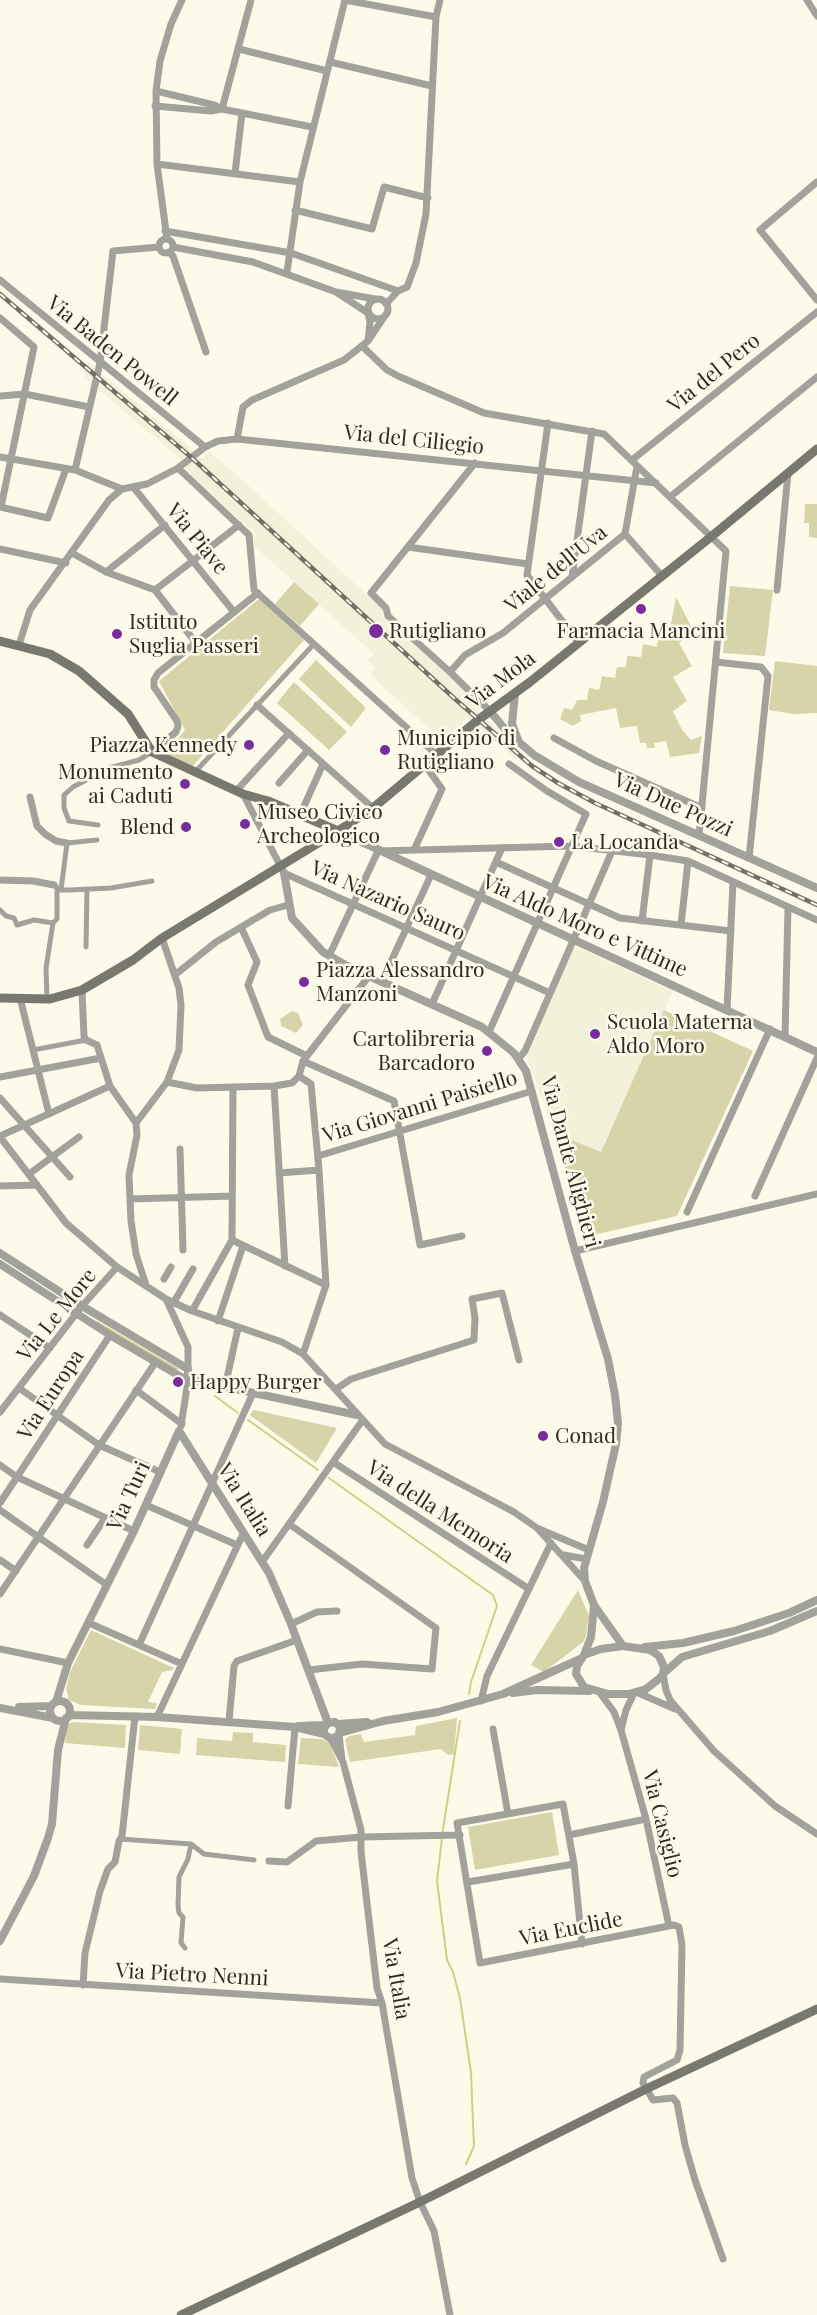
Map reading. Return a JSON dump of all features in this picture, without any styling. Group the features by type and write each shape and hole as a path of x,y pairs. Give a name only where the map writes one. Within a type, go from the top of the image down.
{"main road":[{"name":"Via Mola","path":"0,998 47,999 82,990 133,960 162,938 282,869 339,831 373,808 490,711 579,643 817,449"},
{"path":"0,641 50,654 79,671 128,714 152,752 239,792 268,801 339,831"},
{"path":"181,2315 420,2202 646,2089 817,2009"}],"street":[{"path":"182,0 171,24 160,61 155,106 157,164 166,235 172,242 171,250 206,352"},
{"path":"222,110 251,0"},
{"path":"287,272 300,182 345,0 436,17"},
{"path":"386,304 398,291 407,287 416,263 425,222 436,17 440,0"},
{"path":"807,0 817,16"},
{"path":"239,49 327,71"},
{"path":"330,62 432,86"},
{"path":"156,91 214,105 222,110"},
{"path":"155,106 222,110 312,127"},
{"path":"235,173 243,113"},
{"path":"157,164 300,182"},
{"path":"817,182 760,230 817,300"},
{"path":"295,210 372,229 384,187 428,198"},
{"path":"166,235 291,253 398,291"},
{"path":"159,248 166,235"},
{"path":"0,318 34,347 0,507 48,518 70,470 90,407 99,363 113,251 159,248 163,252 171,250 237,258 287,272 336,292 381,300 386,304 388,310 365,344 344,360 252,400 243,407 237,439"},
{"name":"Via Baden Powell","path":"0,280 99,363 205,447"},
{"path":"336,292 375,319 384,317"},
{"path":"365,344 370,322 369,303 375,300"},
{"name":"Via del Pero","path":"634,463 817,312"},
{"path":"365,344 387,370 484,413 604,434 726,551 699,836"},
{"path":"670,497 817,377"},
{"path":"0,396 25,394 90,407"},
{"path":"548,423 527,576 579,643"},
{"path":"572,577 592,431"},
{"name":"Via del Ciliegio","path":"122,489 147,484 178,468 205,447 218,441 237,439 656,483"},
{"path":"0,457 70,470 122,489 109,500 66,563 30,610 19,645"},
{"path":"475,463 371,593 386,608 388,616 490,711"},
{"path":"634,463 634,481 625,534 662,576"},
{"path":"178,468 251,538 254,590 437,755"},
{"path":"777,590 788,473"},
{"name":"Via Piave","path":"134,488 234,612"},
{"path":"106,572 165,525"},
{"path":"155,590 239,525"},
{"name":"Viale dell'Uva","path":"450,672 465,655 503,633 625,534"},
{"path":"408,548 528,564"},
{"path":"0,549 66,563"},
{"path":"72,553 106,572 155,590 196,643"},
{"path":"98,825 69,821 64,808 64,795 109,768 139,760 176,732 177,721 154,687 154,680 158,674 258,593"},
{"path":"195,772 314,644"},
{"path":"716,662 761,667 768,676 749,858"},
{"path":"515,693 512,724 520,743"},
{"path":"257,705 373,808"},
{"name":"Via Due Pozzi","path":"490,711 534,755 586,786 817,888"},
{"path":"282,869 239,792 289,733"},
{"path":"554,738 596,761 702,808"},
{"path":"279,783 308,750"},
{"path":"300,815 323,764"},
{"path":"489,1032 586,814 547,791 509,764"},
{"path":"414,850 442,789 425,765"},
{"path":"30,798 37,826 56,841 67,843 97,840"},
{"name":"Via Aldo Moro e Vittime","path":"339,831 817,1052"},
{"path":"47,999 46,969 53,923 57,920 57,888 67,843"},
{"path":"328,956 378,851 572,846 614,849 688,861 817,920"},
{"path":"432,1004 502,848"},
{"path":"519,1058 525,1050 614,849"},
{"path":"642,921 650,855"},
{"path":"681,925 688,861"},
{"path":"496,862 620,918 731,931"},
{"name":"Via Nazario Sauro","path":"282,869 550,993"},
{"name":"Via Dante Alighieri","path":"282,869 288,887 291,918 328,956 489,1032 519,1058 526,1071 575,1251 608,1359 617,1412 617,1434 613,1457 586,1559 585,1581"},
{"path":"382,981 430,875"},
{"path":"0,880 33,881 57,888 87,889 114,888 152,881"},
{"path":"727,1010 732,882"},
{"path":"86,948 87,889"},
{"path":"176,974 216,942 270,910 288,905"},
{"path":"785,1037 788,907"},
{"path":"0,910 6,916 14,918 17,925 34,920 53,923"},
{"path":"241,927 257,962 248,985 268,1037 305,1058 394,1101 420,1245 462,1236"},
{"path":"136,1123 167,1082 179,1050 181,1005 176,974 162,938"},
{"path":"167,1082 197,1088 274,1086 292,1083 299,1076 305,1058 369,976"},
{"path":"82,990 84,1036 97,1045 110,1086 136,1123 137,1135 129,1175 131,1221 136,1254 146,1286"},
{"path":"20,998 49,1114"},
{"path":"687,1212 770,1029"},
{"path":"33,1050 87,1040"},
{"path":"0,1077 101,1058"},
{"path":"755,1196 817,1058"},
{"path":"299,1076 310,1084 320,1170 326,1285 303,1354"},
{"path":"110,1086 0,1137 66,1223 117,1267 146,1286 159,1285"},
{"path":"274,1086 285,1266"},
{"path":"192,1311 232,1240 233,1087"},
{"name":"Via Giovanni Paisiello","path":"318,1156 532,1091"},
{"path":"0,1098 70,1177"},
{"path":"29,1174 79,1137"},
{"path":"180,1149 183,1250"},
{"path":"279,1173 320,1170"},
{"path":"0,1186 37,1185"},
{"path":"575,1251 817,1194"},
{"path":"130,1199 232,1196"},
{"path":"232,1240 326,1285"},
{"path":"218,1321 243,1246"},
{"path":"0,1253 82,1306 188,1369"},
{"path":"0,1264 154,1363 188,1380 360,1418"},
{"name":"Via Le More","path":"0,1412 3,1401 19,1388 82,1306 117,1267"},
{"path":"159,1285 171,1267"},
{"path":"174,1302 194,1269"},
{"path":"159,1285 166,1299 218,1321 282,1342 303,1354 385,1444 514,1512 537,1528 589,1550"},
{"path":"336,1389 351,1379 474,1340 475,1318 472,1299 502,1293 519,1360"},
{"name":"Via Turi","path":"54,1704 68,1663 134,1531 181,1428 188,1380 188,1347 166,1299"},
{"path":"0,1315 50,1348"},
{"path":"225,1387 238,1328"},
{"name":"Via Europa","path":"0,1503 110,1335"},
{"path":"0,1594 154,1363"},
{"path":"19,1388 99,1445 160,1472"},
{"path":"136,1390 181,1428"},
{"path":"139,1645 253,1393"},
{"path":"262,1562 333,1462 360,1418"},
{"name":"Via Italia","path":"181,1428 243,1534 269,1573 309,1670 327,1724"},
{"name":"Via della Memoria","path":"333,1462 529,1589"},
{"path":"0,1465 17,1477 134,1531"},
{"path":"146,1505 237,1545"},
{"path":"0,1510 107,1585"},
{"path":"87,1545 105,1518"},
{"path":"289,1524 436,1628 432,1668 362,1664 309,1670"},
{"path":"537,1528 585,1581 594,1605 623,1646"},
{"path":"157,1717 243,1534"},
{"path":"481,1701 487,1676 551,1544"},
{"path":"561,1554 586,1559"},
{"path":"0,1560 16,1570"},
{"path":"0,1708 60,1721 68,1713 94,1714 229,1721 334,1733 383,1721 438,1713 481,1701 503,1694 601,1649 683,1643 734,1631 789,1613 817,1600"},
{"path":"594,1605 591,1637 576,1674 584,1687 597,1692"},
{"path":"291,1624 317,1612 337,1611"},
{"path":"621,1730 626,1710 635,1693 652,1686 682,1657 770,1631 817,1611"},
{"path":"88,1623 182,1664"},
{"path":"229,1721 234,1666 237,1661 297,1640"},
{"path":"639,1647 659,1656 668,1695 714,1751 776,1806 817,1834"},
{"path":"0,1649 68,1663"},
{"path":"503,1694 537,1690 635,1693 652,1698 681,1713"},
{"name":"Via Casiglio","path":"597,1692 614,1713 621,1730 646,1819 669,1926 679,1927 681,1934 680,2050 677,2060 644,2078 643,2083 646,2089"},
{"path":"0,1708 54,1704 62,1701 68,1713 58,1750 52,1824 48,1838 34,1876 0,1941"},
{"path":"54,1704 50,1710 54,1719 58,1750"},
{"path":"82,1985 85,1953 100,1891 108,1869 115,1862 120,1839 135,1716"},
{"path":"295,1727 327,1724 334,1733"},
{"path":"288,1806 295,1727"},
{"path":"493,1729 508,1814"},
{"name":"Via Italia","path":"334,1733 356,1806 377,1988 382,2003 412,2178 420,2202 434,2231 450,2315"},
{"path":"573,1864 468,1882 457,1835 458,1822 563,1804 573,1864 582,1944"},
{"path":"568,1835 646,1819"},
{"path":"269,1861 287,1862 316,1841 361,1837 457,1835"},
{"path":"120,1839 191,1844 204,1854 254,1860"},
{"path":"185,1948 181,1943 183,1917 179,1913 178,1905 178,1877 188,1859 191,1844"},
{"name":"Via Euclide","path":"468,1882 480,1963 669,1926"},
{"name":"Via Pietro Nenni","path":"0,1979 382,2003"},
{"path":"646,2089 653,2100 673,2098 677,2103 695,2180 723,2259"}],"shaded area":[{"path":"88,362 203,458 209,452 238,476 378,605 383,610 382,615 477,702 482,708 478,712 519,747 524,761 513,757 468,718 443,739 411,713 371,675 375,668 367,661 374,654 253,545 256,534 195,479 177,456 84,377"},
{"path":"805,504 817,504 817,538 809,537 809,523 804,523"},
{"path":"294,582 319,604 300,626 275,604"},
{"path":"730,586 773,590 765,656 723,653"},
{"path":"676,597 694,632 679,643 692,666 673,677 687,701 673,711 682,730 691,740 702,736 699,753 670,757 666,741 654,743 655,748 647,748 646,743 640,743 637,726 620,728 616,708 580,715 581,721 573,726 560,719 564,708 572,710 577,700 587,700 589,688 599,690 602,676 615,678 617,667 626,667 627,656 641,657 643,644 657,647 659,633 669,634"},
{"path":"259,599 304,640 192,767 166,754 185,730 159,681"},
{"path":"316,660 366,708 351,727 299,679"},
{"path":"775,661 817,666 817,713 793,714 769,710"},
{"path":"294,682 347,732 329,750 277,703"},
{"name":"Scuola Materna Aldo Moro","path":"574,946 673,991 601,1152 555,1133 527,1058"},
{"path":"664,1010 753,1051 677,1216 584,1237 555,1133 601,1152"},
{"path":"292,1011 298,1013 303,1025 296,1033 281,1026 280,1019"},
{"path":"253,1410 337,1428 316,1463 250,1415"},
{"path":"578,1590 589,1616 586,1636 583,1642 544,1672 531,1665"},
{"path":"91,1630 174,1668 162,1672 148,1702 157,1703 155,1709 81,1705 69,1700 66,1689 70,1672"},
{"path":"457,1718 454,1754 448,1755 441,1749 350,1762 345,1740 349,1736 361,1734 364,1742 415,1735 416,1726"},
{"path":"70,1723 126,1725 125,1748 65,1743 67,1728"},
{"path":"140,1725 182,1729 180,1754 138,1750"},
{"path":"233,1732 253,1733 253,1742 286,1745 285,1762 196,1755 197,1738 232,1741"},
{"path":"301,1738 321,1739 330,1743 339,1767 298,1764"},
{"path":"552,1812 559,1855 475,1870 468,1827"}],"waterway":[{"path":"97,1322 177,1369"},
{"path":"215,1396 238,1413"},
{"path":"248,1420 318,1470"},
{"path":"329,1478 493,1595 497,1606 469,1694"},
{"path":"460,1721 437,1881 447,1960 460,1998 471,2073 474,2146 466,2164"}],"railway":[{"path":"0,294 192,458 455,699 532,766 595,803 817,905"}],"place":[{"name":"Farmacia Mancini","path":"641,609"},
{"name":"Rutigliano","path":"376,631"},
{"name":"Istituto Suglia Passeri","path":"117,634"},
{"name":"Piazza Kennedy","path":"249,745"},
{"name":"Municipio di Rutigliano","path":"385,750"},
{"name":"Monumento ai Caduti","path":"185,784"},
{"name":"Museo Civico Archeologico","path":"245,824"},
{"name":"Blend","path":"186,827"},
{"name":"La Locanda","path":"559,842"},
{"name":"Piazza Alessandro Manzoni","path":"304,982"},
{"name":"Scuola Materna Aldo Moro","path":"595,1034"},
{"name":"Cartolibreria Barcadoro","path":"487,1051"},
{"name":"Happy Burger","path":"178,1382"},
{"name":"Conad","path":"543,1436"}]}
